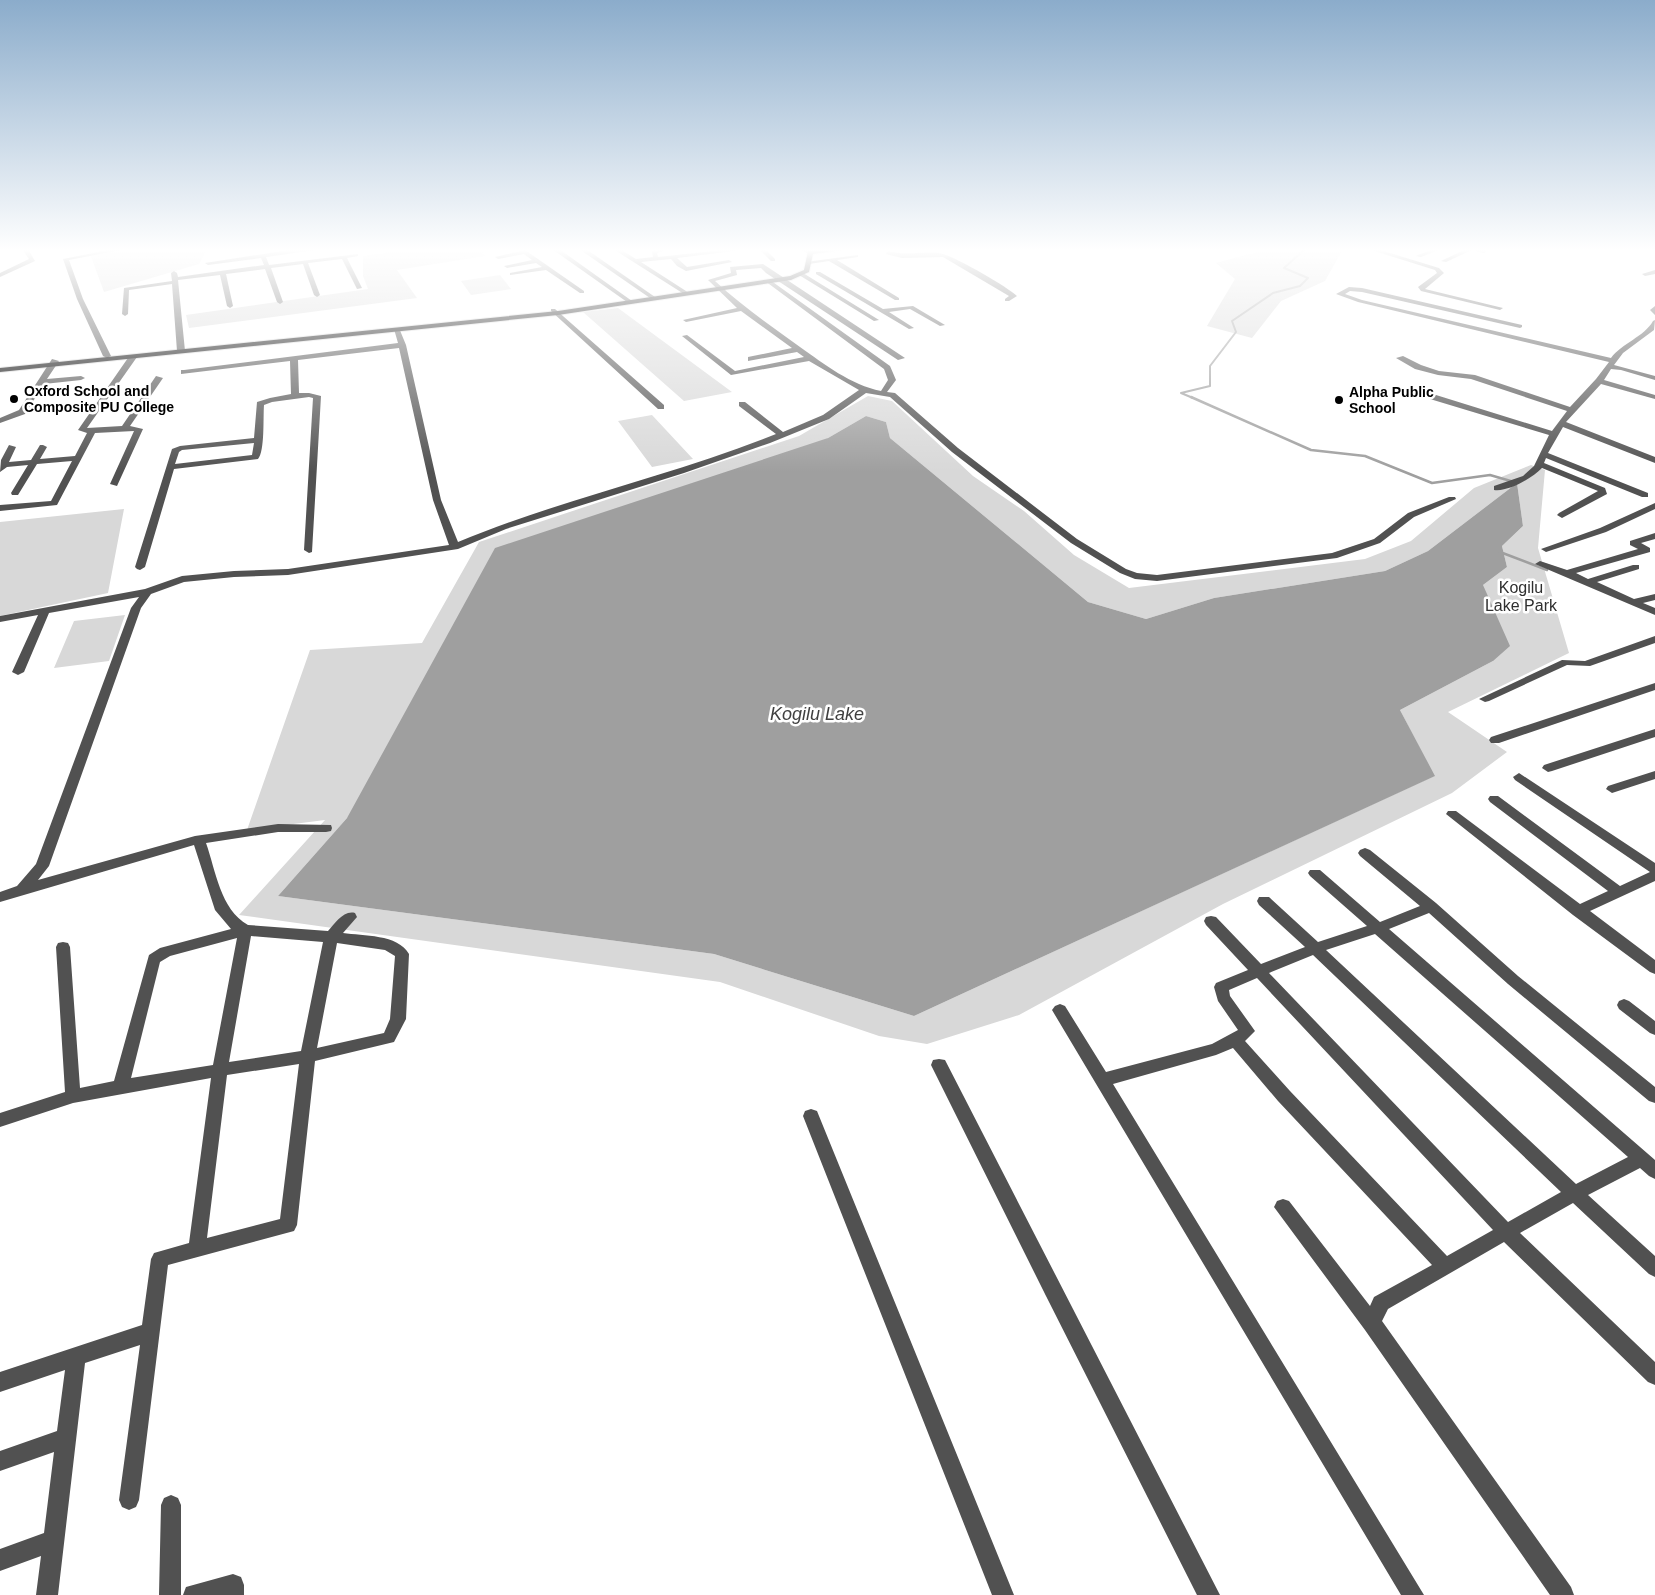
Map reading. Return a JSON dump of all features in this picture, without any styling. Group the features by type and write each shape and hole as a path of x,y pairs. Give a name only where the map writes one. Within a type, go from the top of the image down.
{"main road":[{"path":"0,368 133,357 182,349 440,323"},
{"path":"54,363 107,356 449,323"}],"street":[{"path":"92,323 107,356"},
{"path":"179,323 182,349"},
{"path":"567,323 661,407"},
{"path":"763,323 811,358 864,390 892,396 955,450 1074,540 1123,571 1144,578 1334,556 1377,541 1411,515 1452,499"},
{"path":"825,323 887,368 892,380 882,394"},
{"path":"847,323 901,358"},
{"path":"903,323 910,328"},
{"path":"1450,323 1612,364 1655,378"},
{"path":"1509,323 1520,326"},
{"path":"1497,488 1526,478 1540,464 1550,440 1572,410 1599,381 1620,351 1652,329 1654,323"},
{"path":"397,329 437,500 455,547"},
{"path":"685,336 734,373 811,358"},
{"path":"184,372 402,346"},
{"path":"751,359 799,349"},
{"path":"114,484 139,429 125,428 84,431 82,429 133,357"},
{"path":"1400,358 1418,367 1438,373 1472,377 1572,410"},
{"path":"294,359 295,396"},
{"path":"0,421 22,412 54,363"},
{"path":"42,382 82,378"},
{"path":"125,428 158,378"},
{"path":"1599,381 1635,388 1655,397"},
{"path":"0,619 147,592 182,579 234,574 288,572 455,547 503,527 681,471 782,435 826,417 864,390"},
{"path":"171,466 255,457 259,440 260,404 270,400 295,396 317,396 309,550"},
{"path":"1432,397 1555,434"},
{"path":"742,404 782,435"},
{"path":"1563,424 1655,460"},
{"path":"0,508 54,503 92,431"},
{"path":"140,567 175,451 180,448 259,440"},
{"path":"2,467 12,447"},
{"path":"15,493 43,447"},
{"path":"1544,454 1645,495"},
{"path":"2,467 77,458"},
{"path":"1540,464 1602,490 1603,494 1562,515"},
{"path":"1546,549 1603,530 1655,506"},
{"path":"1567,573 1647,550 1633,543 1655,536"},
{"path":"1540,564 1567,573 1655,612"},
{"path":"1588,582 1636,567"},
{"path":"22,889 42,866 136,608 147,592"},
{"path":"1634,602 1655,597"},
{"path":"18,672 45,611"},
{"path":"1485,699 1566,662 1586,664 1655,639"},
{"path":"1495,740 1655,686"},
{"path":"1548,768 1655,733"},
{"path":"1612,789 1655,775"},
{"path":"1519,777 1655,869"},
{"path":"1494,799 1619,892"},
{"path":"1452,814 1655,968"},
{"path":"0,897 22,889 195,840 278,828 326,828"},
{"path":"200,843 222,910 233,923 245,930"},
{"path":"1365,853 1431,907 1513,980 1655,1096"},
{"path":"1315,873 1648,1165 1573,1194 1381,1303 1372,1323"},
{"path":"1578,911 1655,875"},
{"path":"1264,901 1316,948 1573,1194 1655,1268"},
{"path":"1102,1080 1216,1049 1235,1040 1247,1031 1223,998 1221,987 1316,948 1378,928 1431,907"},
{"path":"129,1500 160,1259 288,1225 308,1056 331,937 350,917"},
{"path":"1211,921 1260,970 1507,1233 1655,1375"},
{"path":"197,1249 220,1070 245,930"},
{"path":"0,1120 74,1096 121,1086 308,1056 388,1038 398,1020 402,954 389,945 331,937 245,930 165,952 154,959 121,1086"},
{"path":"63,948 74,1096"},
{"path":"1624,1005 1655,1029"},
{"path":"1060,1010 1413,1595"},
{"path":"1235,1040 1284,1096 1446,1267"},
{"path":"939,1065 1209,1595"},
{"path":"811,1116 1003,1595"},
{"path":"1283,1207 1372,1323 1563,1595"},
{"path":"0,1382 151,1332"},
{"path":"47,1595 76,1357"},
{"path":"0,1461 66,1438"},
{"path":"170,1595 171,1505"},
{"path":"0,1560 54,1540"},
{"path":"194,1595 233,1585 233,1595"}],"green space":[{"path":"188,323 224,323 189,328"},
{"path":"596,323 639,323 732,392 684,401"},
{"path":"1209,323 1263,323 1252,338 1207,326"},
{"name":"Kogilu Lake Park","path":"868,396 892,401 973,476 1024,511 1074,555 1129,588 1365,559 1411,541 1474,488 1531,465 1545,470 1538,548 1569,653 1448,712 1507,752 1452,793 1223,904 1019,1015 927,1044 879,1036 720,982 239,915 325,820 247,830 310,650 422,643 479,542 799,436","holes":["866,416 886,422 890,438 1088,602 1146,619 1214,598 1385,571 1428,551 1517,483 1523,526 1502,546 1507,567 1483,585 1493,661 1400,710 1434,776 914,1016 714,954 278,896 347,818 828,438"]},
{"path":"652,415 693,459 652,467 618,421"},
{"path":"124,509 108,593 0,616 0,522"},
{"path":"125,615 109,661 54,668 74,621"}],"water":[{"name":"Kogilu Lake","path":"866,416 886,422 890,438 1088,602 1146,619 1214,598 1385,571 1428,551 1517,483 1523,526 1502,546 1507,567 1483,585 1510,646 1493,661 1400,710 1435,776 914,1016 714,954 278,896 347,818 495,548 828,438"}],"waterway":[{"path":"1193,398 1181,393 1210,386 1210,366 1236,332 1233,323"},
{"path":"1191,397 1311,450 1365,456 1432,483 1490,475 1514,482"},
{"path":"1500,552 1547,570"}],"place":[{"name":"Oxford School and Composite PU College","path":"14,399"},
{"name":"Alpha Public School","path":"1339,400"}]}
